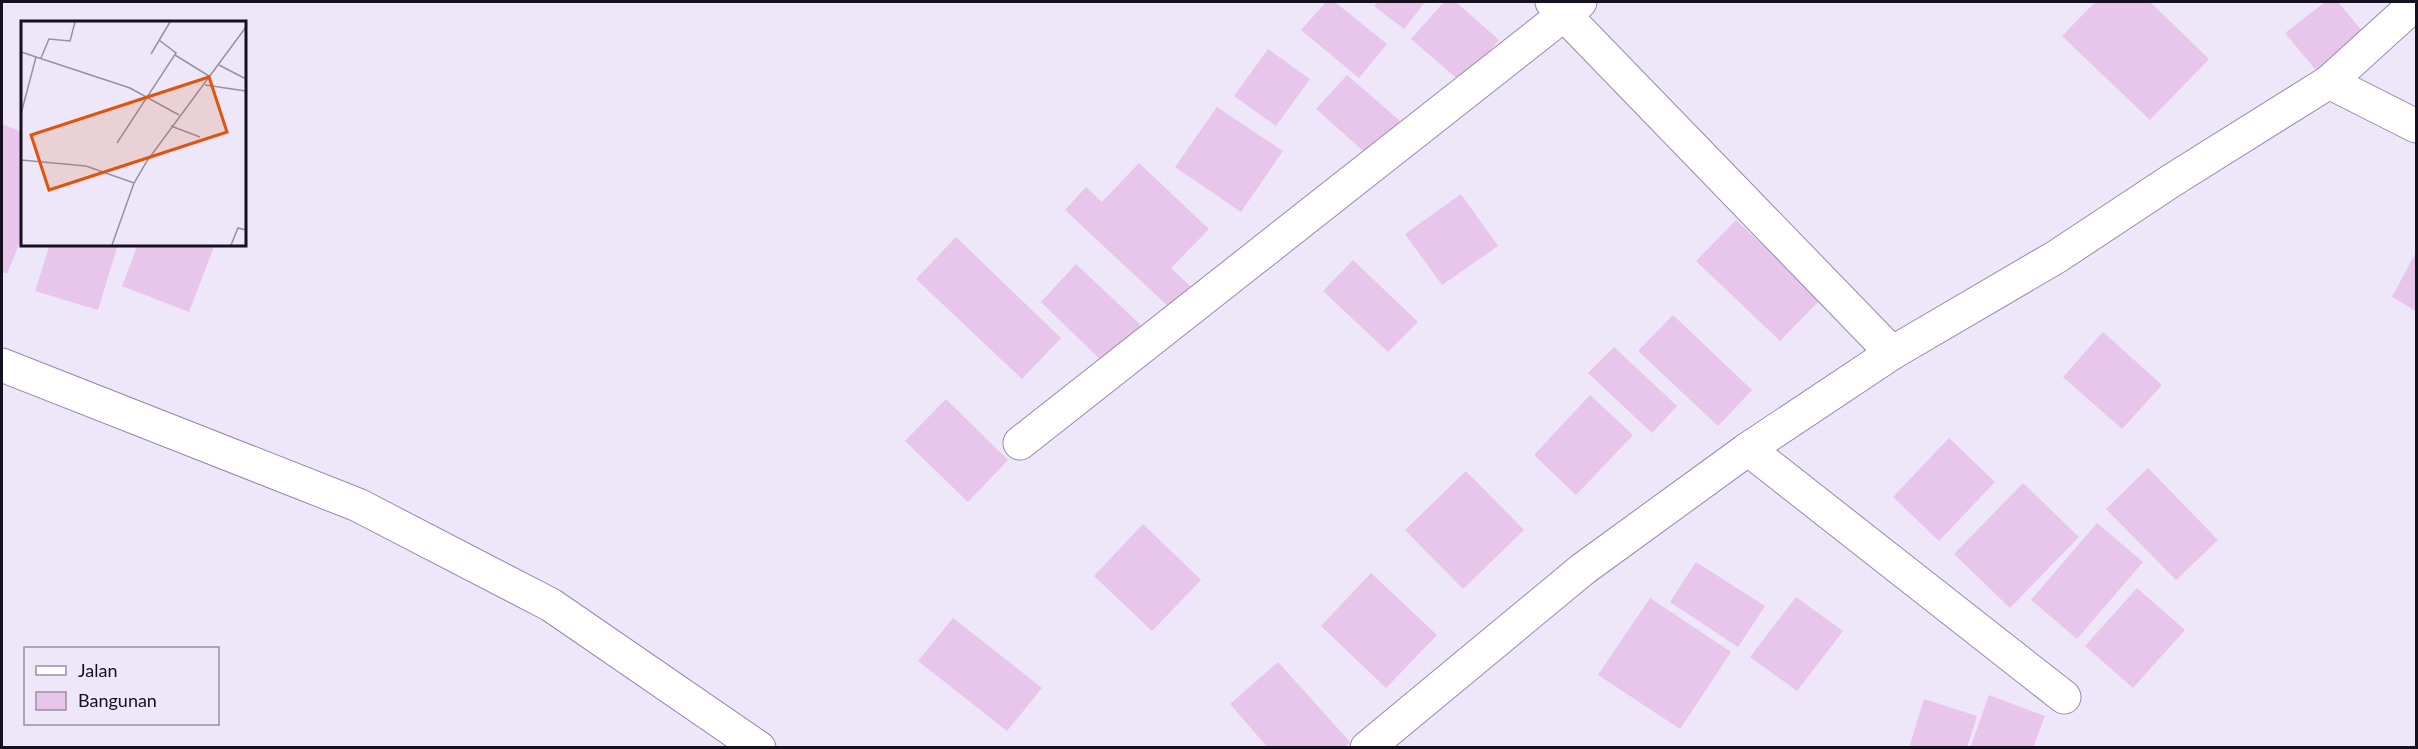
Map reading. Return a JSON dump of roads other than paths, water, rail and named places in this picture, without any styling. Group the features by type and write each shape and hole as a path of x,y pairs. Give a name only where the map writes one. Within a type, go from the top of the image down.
{"street":[{"path":"1367,747 1583,569 1749,449 1892,353 2056,257 2174,179 2329,82 2416,3"},
{"path":"1020,443 1566,6 1892,353"},
{"path":"2329,82 2416,126"},
{"path":"2,365 358,505 551,605 759,747"},
{"path":"1749,449 2064,697"}]}
